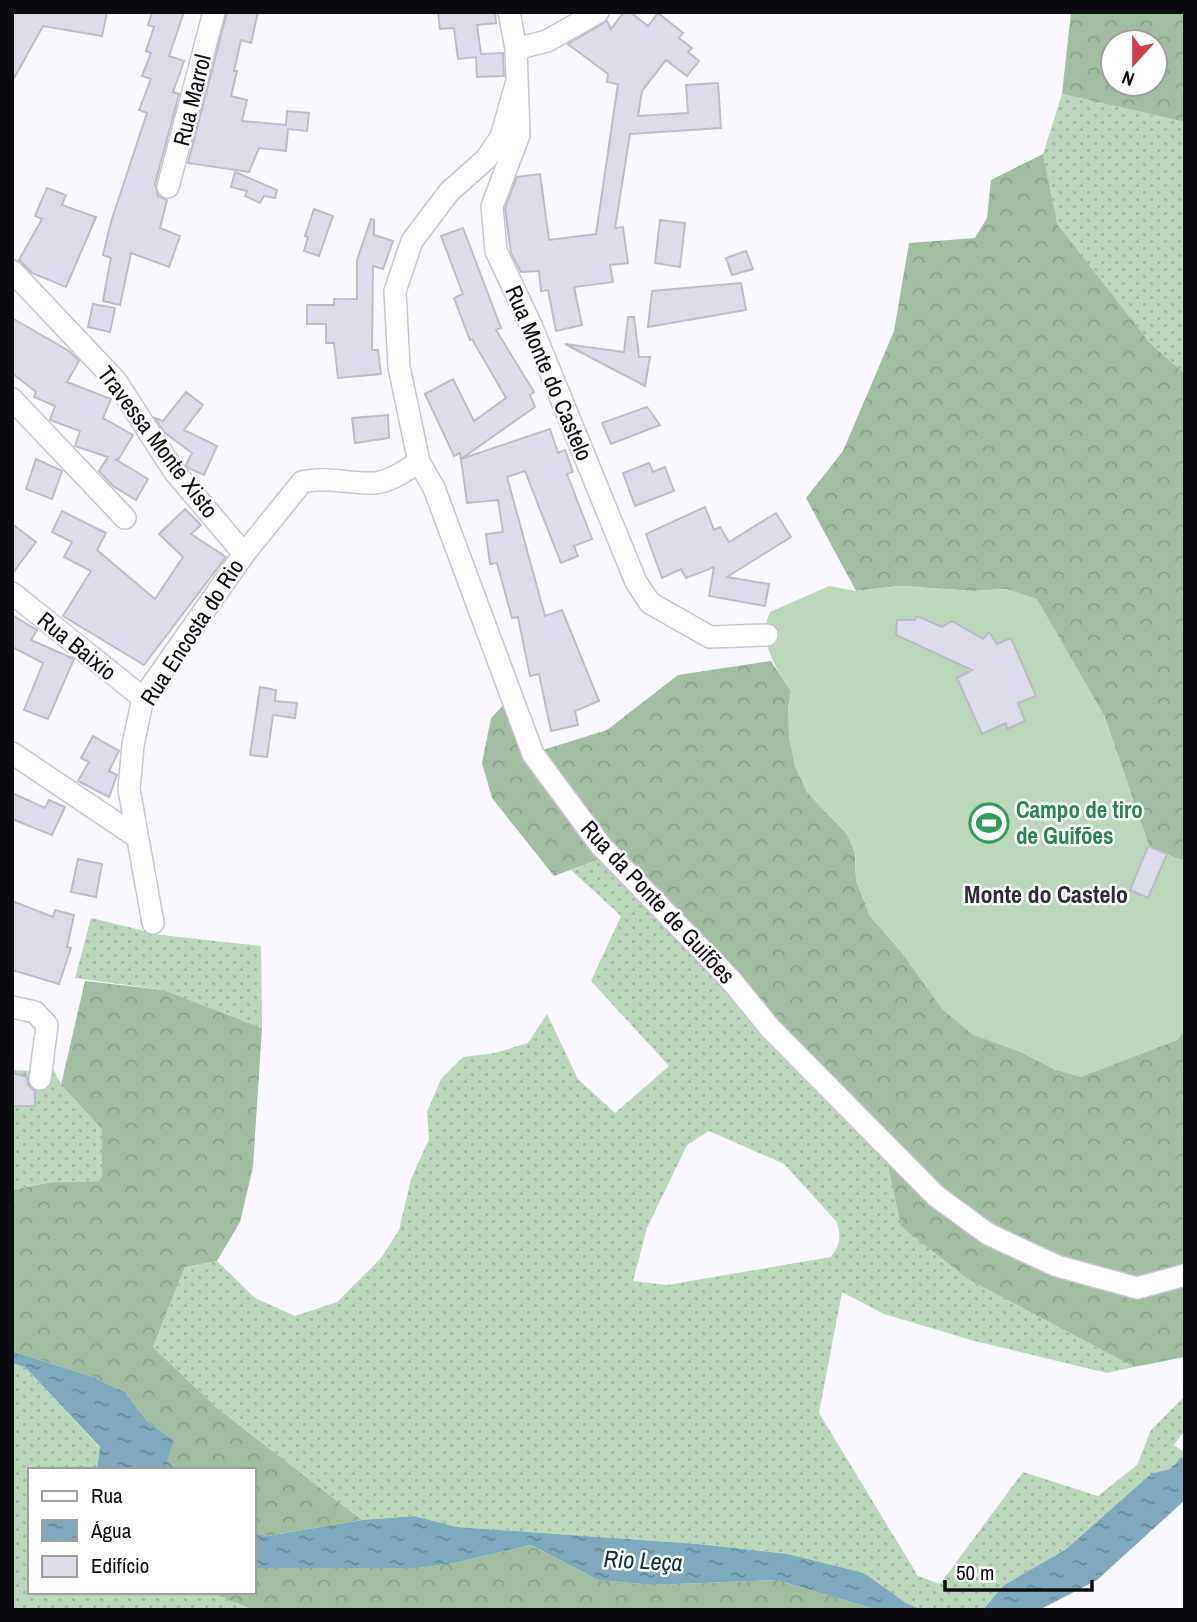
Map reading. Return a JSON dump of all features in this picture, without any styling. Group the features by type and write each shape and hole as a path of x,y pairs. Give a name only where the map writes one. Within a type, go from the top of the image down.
{"street":[{"name":"Rua Marrol","path":"168,187 214,12"},
{"name":"Rua Monte do Castelo","path":"509,12 516,49 519,135 492,206 496,251 531,325 636,582 650,603 668,616 710,636 767,635"},
{"path":"516,49 547,41 598,12"},
{"name":"Rua da Ponte de Guifões","path":"517,81 501,138 486,159 449,192 412,241 395,291 400,367 419,462 434,488 533,754 601,846 730,979 770,1028 936,1196 988,1234 1057,1266 1137,1288 1185,1275"},
{"name":"Travessa Monte Xisto","path":"14,278 116,381 174,471 244,554"},
{"path":"12,399 125,519"},
{"name":"Rua Encosta do Rio","path":"153,923 130,789 133,745 143,698 244,554 302,482 314,479 376,483 398,475 419,462"},
{"name":"Rua Baixio","path":"12,593 143,698"},
{"path":"12,753 137,837"},
{"path":"12,1007 34,1013 47,1025 40,1079"}],"green space":[{"path":"1071,12 1185,12 1185,122 1062,94"},
{"path":"1062,94 1185,122 1185,374 1150,343 1056,224 1043,154"},
{"path":"1043,154 1057,224 1150,343 1185,374 1185,861 1150,849 1104,715 1007,589 973,591 900,586 856,591 806,498 843,451 894,331 909,243 975,238 987,218 991,180"},
{"name":"Campo de tiro de Guifões","path":"829,586 856,591 900,586 973,591 1007,589 1037,599 1104,715 1150,849 1185,861 1185,1031 1175,1041 1081,1077 1056,1070 1021,1052 973,1035 942,1009 899,949 870,916 856,880 855,852 847,834 807,792 795,767 789,739 788,710 791,691 774,663 767,643 770,612"},
{"path":"771,661 791,691 788,710 795,766 807,792 847,834 855,852 856,880 870,916 899,949 1021,1052 1056,1070 1175,1041 1185,1031 1185,1357 1134,1367 968,1279 901,1226 881,1131 616,853 554,876 492,798 482,763 491,718 512,696 533,753 607,730 678,675"},
{"path":"616,853 882,1131 968,1279 1134,1367 1107,1373 971,1340 884,1314 842,1292 819,1413 918,1576 940,1584 1023,1472 1098,1496 1137,1465 1151,1430 1185,1396 1185,1430 1174,1445 1185,1453 1181,1461 1170,1469 1151,1475 1065,1550 1004,1585 985,1609 923,1610 906,1603 864,1573 788,1554 698,1544 457,1527 414,1516 362,1520 218,1409 153,1347 185,1267 217,1261 255,1298 295,1316 337,1302 381,1258 399,1230 411,1179 429,1139 427,1112 441,1079 463,1057 495,1053 528,1043 547,1014 578,1079 615,1113 669,1066 591,981 621,916 571,870","holes":["709,1131 784,1164 836,1221 839,1240 831,1257 667,1285 633,1281 647,1228 687,1145"]},
{"path":"91,918 161,935 261,946 262,1028 164,990 75,978"},
{"path":"85,981 164,990 262,1028 253,1167 240,1222 217,1261 185,1267 153,1347 218,1409 362,1520 267,1536 256,1533 256,1468 174,1468 166,1461 174,1440 147,1421 125,1392 93,1377 12,1351 12,1190 52,1182 102,1181 102,1129 61,1085"},
{"path":"52,1066 61,1085 102,1129 102,1181 52,1182 12,1190 12,1070 31,1071"},
{"path":"12,1363 25,1367 100,1448 97,1468 28,1468 28,1594 218,1594 254,1610 12,1610"},
{"path":"531,1545 598,1580 653,1585 777,1580 877,1610 254,1610 215,1594 256,1594 256,1568 418,1568 454,1563"}],"water":[{"path":"12,1351 93,1377 125,1392 147,1421 174,1440 167,1461 174,1468 97,1468 100,1447 25,1367 12,1363"},
{"path":"1185,1455 1185,1500 1097,1580 1039,1610 983,1610 1004,1585 1065,1550 1151,1474 1170,1469"},
{"name":"Rio Leça","path":"414,1516 457,1527 698,1544 788,1554 864,1573 906,1603 923,1610 877,1610 777,1580 653,1585 598,1580 531,1545 454,1563 418,1568 256,1568 256,1533 267,1536 362,1520"}],"building":[{"path":"12,12 107,12 102,36 43,26 12,82"},
{"path":"152,12 184,12 169,56 184,61 173,92 179,94 155,184 158,196 167,200 160,228 180,236 169,267 131,253 120,305 103,301 111,258 103,255 111,222 147,113 139,110 151,79 142,76 151,53 146,51 154,27 148,25"},
{"path":"227,12 258,12 251,43 241,40 234,71 237,71 231,96 247,100 242,121 286,125 287,111 309,113 307,131 288,129 286,151 259,148 249,172 188,163"},
{"path":"438,12 495,12 496,23 477,25 481,54 503,53 504,76 477,77 476,57 458,59 454,28 440,29"},
{"path":"624,12 630,12 648,26 658,13 683,33 679,38 692,48 688,52 699,61 687,76 666,60 642,91 638,116 688,113 686,85 718,83 721,128 630,134 615,228 623,227 628,263 610,265 613,282 574,287 582,325 556,331 548,290 541,291 539,271 521,272 511,253 505,208 517,177 540,174 549,240 596,234 618,84 607,82 608,74 568,44 607,21 611,29"},
{"path":"235,172 277,190 275,198 264,196 260,203 245,196 247,191 231,187"},
{"path":"47,188 66,195 62,205 96,217 66,287 32,273 19,260 42,219 35,216"},
{"path":"314,209 333,216 319,256 304,251 308,237 305,236"},
{"path":"371,219 374,220 374,235 393,241 383,269 373,266 372,350 378,350 381,374 338,378 334,343 326,343 326,324 307,324 307,305 334,305 334,299 357,299 357,260"},
{"path":"660,220 685,223 680,267 655,263"},
{"path":"463,228 501,328 496,330 534,392 530,395 535,407 461,459 460,453 454,456 425,394 453,379 474,421 506,398 472,339 470,340 454,298 463,294 441,236"},
{"path":"746,251 753,269 732,275 726,258"},
{"path":"741,283 746,310 648,327 652,291"},
{"path":"93,304 115,308 110,332 88,327"},
{"path":"628,317 634,317 639,357 650,357 645,386 565,344 624,352"},
{"path":"12,318 69,351 79,361 67,382 111,399 103,418 133,435 118,460 115,459 148,479 136,500 113,486 99,471 108,457 75,446 80,431 50,420 55,406 34,397 36,392 12,373"},
{"path":"186,392 203,405 184,430 217,446 204,475 188,468 186,465 192,453 164,432 155,418 163,421"},
{"path":"647,407 660,425 611,444 602,423"},
{"path":"388,415 389,438 355,443 352,418"},
{"path":"550,429 558,453 565,450 573,472 567,474 592,539 574,546 578,556 561,563 525,471 507,477 545,616 562,610 599,701 575,711 578,725 551,731 539,674 530,676 518,617 512,618 497,563 490,564 486,534 503,532 498,500 467,503 461,459"},
{"path":"36,459 62,471 52,499 26,489"},
{"path":"649,463 653,472 665,467 674,491 635,506 623,473"},
{"path":"705,507 714,530 720,527 729,542 776,513 791,537 727,577 769,584 765,606 709,596 714,567 686,578 681,569 662,578 646,534"},
{"path":"185,509 201,525 191,534 226,557 144,665 63,616 91,571 64,557 72,542 52,532 62,511 106,533 97,550 155,599 183,557 159,534"},
{"path":"12,524 36,542 12,574"},
{"path":"12,615 37,630 31,640 74,659 48,719 24,710 43,663 12,647"},
{"path":"917,616 942,627 952,621 983,639 989,632 997,644 1011,638 1036,696 1018,703 1025,721 1007,729 1006,723 982,734 957,678 972,670 896,635 897,620 915,620"},
{"path":"260,687 276,690 275,701 297,703 295,718 273,715 267,757 250,755"},
{"path":"93,736 119,751 109,771 117,775 109,797 78,781 89,762 81,758"},
{"path":"12,793 45,808 49,800 65,807 52,835 12,819"},
{"path":"1148,846 1167,854 1148,898 1130,890"},
{"path":"78,859 102,864 96,897 71,892"},
{"path":"12,901 53,917 55,910 74,915 67,947 71,948 59,984 12,970"},
{"path":"12,1073 27,1077 28,1085 35,1091 35,1106 12,1106"}],"place":[{"name":"Campo de tiro de Guifões","path":"989,823"}],"district":[{"name":"Monte do Castelo","path":"1046,895"}]}
